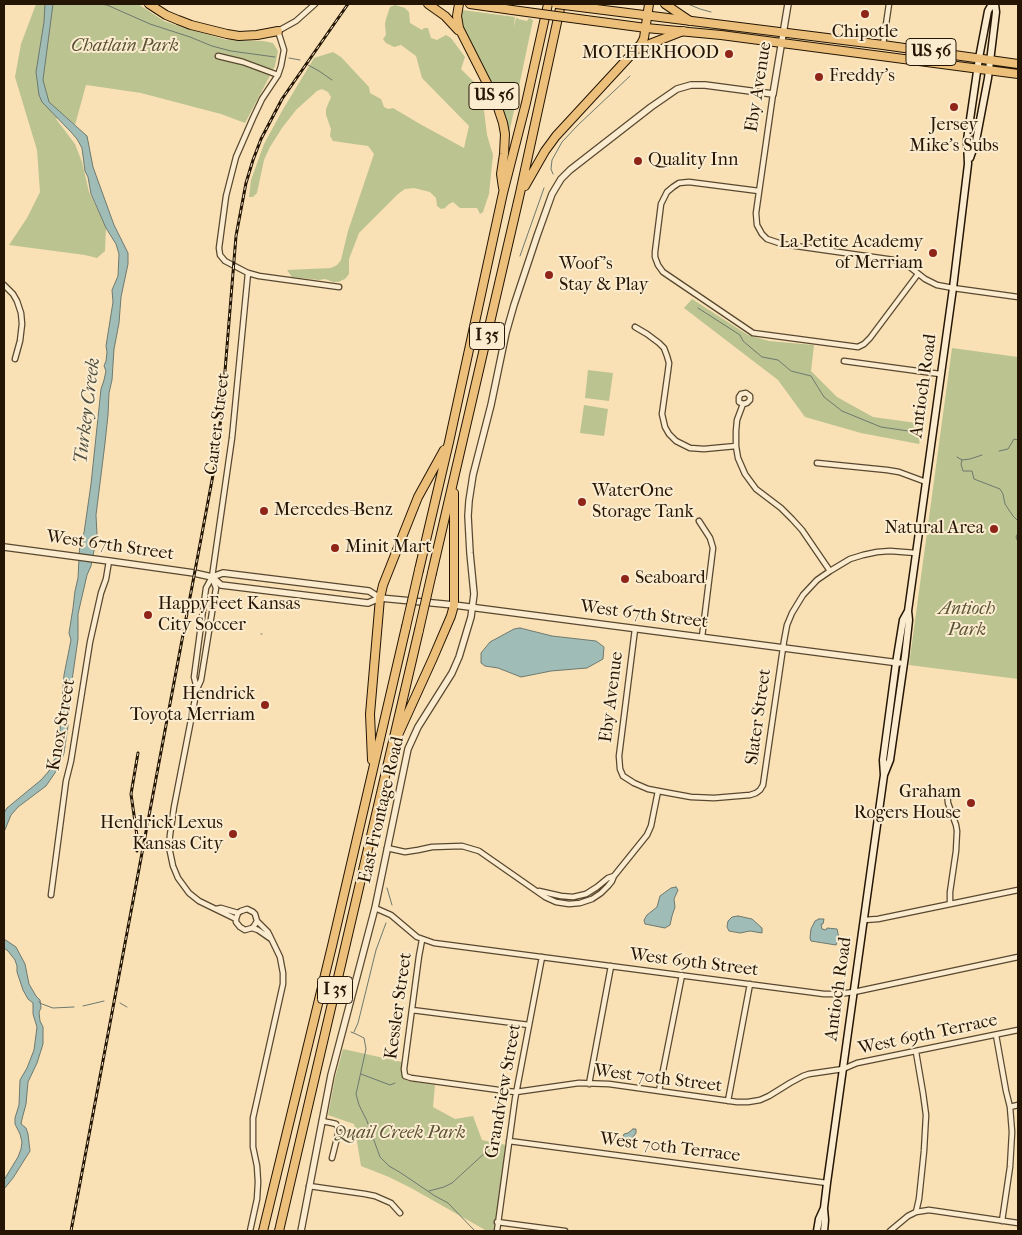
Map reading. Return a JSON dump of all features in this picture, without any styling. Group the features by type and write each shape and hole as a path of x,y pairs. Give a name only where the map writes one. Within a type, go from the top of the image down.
{"highway":[{"path":"149,4 166,15 190,25 227,34 240,36 278,31"},
{"path":"158,4 166,15"},
{"path":"428,4 445,16 463,37"},
{"name":"US 56","path":"458,4 457,22 463,37 491,88 501,116 505,134 501,174 504,193"},
{"path":"470,4 646,28 683,31"},
{"name":"I 35","path":"263,1231 373,770 548,4"},
{"name":"US 56","path":"556,4 884,45 1018,64"},
{"name":"I 35","path":"279,1231 454,480 562,4"},
{"path":"637,49 644,38 649,4"},
{"path":"665,4 690,21"},
{"name":"US 56","path":"520,193 556,136 637,49 683,31 721,34 1018,74"},
{"path":"850,52 879,48 884,45"},
{"path":"373,770 370,714 380,598 383,585 418,496 449,442"},
{"path":"392,748 433,658 454,605 454,480"}],"main road":[{"name":"Antioch Road","path":"884,775 890,760 904,664 909,620 908,611 953,288 968,164 967,140 988,11 994,4"},
{"name":"Antioch Road","path":"968,164 976,141 989,69 996,12 994,4"},
{"name":"Antioch Road","path":"817,1231 819,1219 824,1208 828,1183 884,775 884,760 896,663 903,620 908,611"},
{"name":"Antioch Road","path":"824,1208 826,1220 824,1231"}],"street":[{"path":"315,4 296,21 278,31 284,50 283,59 278,75 262,99 246,132 231,175 219,248 222,258 248,273 339,287"},
{"name":"Eby Avenue","path":"788,4 773,94 756,213 756,225 767,239 782,244 894,260 906,264 918,274"},
{"path":"884,45 889,4"},
{"path":"218,56 243,62 278,75"},
{"name":"East Frontage Road","path":"301,1231 333,1063 375,908 408,749 418,727 452,674 471,617 474,594 468,516 472,481 493,397 506,333 555,187 570,170 676,89 691,85 705,85 773,94"},
{"path":"759,191 689,182 680,183 673,187 667,192 661,204 655,252 658,266 663,272 753,333 858,347 870,338 918,274 937,284 953,288 1018,297"},
{"name":"Carter Street","path":"212,577 232,438 248,273"},
{"path":"4,284 17,301 22,318 20,341 15,359"},
{"path":"635,326 659,343 664,348 667,356 669,363 662,414 664,427 669,434 676,441 690,448 704,449 736,446"},
{"path":"844,361 940,374"},
{"path":"743,404 737,420 736,446 740,464 749,482 792,519 802,530 830,571"},
{"path":"817,463 899,472 926,482"},
{"path":"699,521 710,538 713,548 702,637"},
{"name":"West 67th Street","path":"4,547 212,577 223,573 369,591 380,598 473,607 904,664"},
{"name":"Slater Street","path":"658,791 714,798 750,795 760,790 764,785 787,625 797,604 811,586 830,571 850,559 890,551 916,553"},
{"name":"Knox Street","path":"51,895 66,781 71,761 90,642 109,561"},
{"path":"197,689 194,677 206,588 212,577"},
{"path":"212,577 216,588 201,680 197,689 169,847 173,866 185,889 199,901 236,919"},
{"name":"West 67th Street","path":"212,577 221,585 316,597 368,603 380,598"},
{"path":"316,597 318,585"},
{"name":"Eby Avenue","path":"635,629 619,756 620,769 623,776 629,781 658,791"},
{"path":"200,633 208,634"},
{"path":"387,848 405,852 432,847 462,846 479,851 545,897 556,902 580,903 592,899 601,893 647,835 651,826 658,791"},
{"path":"947,792 948,803 957,831 950,904"},
{"path":"532,889 573,897 586,894 608,878 614,876"},
{"path":"864,920 878,919 1018,890"},
{"path":"215,909 221,908 238,913"},
{"name":"West 69th Street","path":"375,908 391,915 422,940 434,943 824,994 854,992 1018,957"},
{"path":"250,1231 257,1199 258,1182 253,1147 253,1118 283,984 280,957 268,932 257,921 256,914 251,910 244,909 238,913 236,919 242,929 249,930 257,921"},
{"path":"252,928 272,940"},
{"name":"Kessler Street","path":"405,1076 404,1069 422,940"},
{"name":"Grandview Street","path":"496,1231 516,1092 542,957"},
{"path":"589,1084 610,966"},
{"path":"659,1091 682,975"},
{"path":"728,1100 750,984"},
{"path":"412,1010 529,1025"},
{"name":"West 69th Terrace","path":"843,1069 857,1063 1018,1030"},
{"path":"996,1035 1010,1107 1012,1132 1012,1150 1002,1220"},
{"path":"916,1052 926,1115 924,1151 916,1212"},
{"name":"West 70th Street","path":"405,1076 516,1092 579,1084 609,1084 748,1102 769,1096 803,1076 843,1069"},
{"path":"1010,1107 1018,1105"},
{"path":"322,1121 336,1124 338,1128 332,1158"},
{"name":"West 70th Terrace","path":"509,1141 828,1183"},
{"path":"309,1186 376,1196 391,1203 400,1213"},
{"path":"890,1231 908,1216 916,1212 929,1210 1018,1223"},
{"path":"498,1222 565,1231"}],"green space":[{"name":"Chatlain Park","path":"36,4 138,4 164,21 181,27 227,40 273,43 278,51 275,66 245,123 221,114 141,93 86,85 75,125 64,115 56,119 75,144 82,162 89,192 106,228 105,251 97,258 9,245 27,218 40,192 37,150 15,77 21,44"},
{"path":"395,5 405,8 409,12 410,23 422,30 428,28 431,38 437,40 446,35 451,38 465,57 461,69 474,82 481,95 487,135 493,155 489,194 483,212 480,214 477,208 460,208 453,202 441,209 437,206 436,198 430,192 414,188 405,189 359,233 349,259 349,274 345,279 333,282 325,279 292,277 287,270 331,268 341,260 348,231 374,154 368,146 333,141 330,136 331,129 326,115 326,109 331,97 328,92 322,89 317,91 296,110 282,128 264,160 257,193 253,197 249,197 251,180 264,144 314,58 333,52 341,57 369,87 370,93 381,99 384,107 388,109 393,108 464,148 469,126 422,78 416,56 401,45 394,47 383,39 386,35 385,24 390,7"},
{"path":"462,10 515,17 514,27 516,18 527,21 529,18 533,20 509,134 461,25 460,15"},
{"path":"692,299 748,335 769,341 814,345 811,371 837,397 873,417 924,424 919,444 861,433 805,417 778,380 684,308"},
{"name":"Antioch Park","path":"952,348 1018,357 1018,679 909,665"},
{"path":"588,370 613,373 609,401 585,398"},
{"path":"584,405 608,409 604,436 580,433"},
{"name":"Quail Creek Park","path":"343,1049 402,1062 401,1072 403,1078 408,1081 435,1085 433,1107 455,1119 473,1116 482,1140 506,1145 494,1231 487,1231 411,1188 361,1166 354,1124 328,1115"}],"water":[{"path":"45,4 53,4 43,80 49,102 87,136 93,167 114,225 128,253 128,264 121,297 114,349 96,515 97,535 78,614 78,639 67,715 68,726 64,753 59,767 46,786 18,807 11,815 4,832 4,813 7,808 41,780 49,771 57,754 64,675 71,640 69,633 78,578 80,540 84,533 101,389 106,371 104,366 113,302 112,290 118,276 119,254 116,244 106,228 91,194 82,148 71,132 42,102 39,95 36,72"},
{"path":"520,628 552,636 596,641 604,647 603,659 587,668 551,671 521,677 498,668 485,666 481,663 481,653 490,642 514,629"},
{"path":"676,887 678,890 674,899 675,907 670,925 665,928 645,924 644,920 657,907 660,896 671,888"},
{"path":"738,916 752,919 762,928 762,933 729,931 727,927 728,921 732,917"},
{"path":"824,919 823,924 821,924 822,929 837,929 839,938 836,945 811,941 811,929 815,921"},
{"path":"4,939 16,947 25,964 29,984 40,1000 41,1008 39,1012 43,1027 43,1044 28,1082 26,1104 21,1124 26,1128 28,1134 30,1151 4,1189 4,1180 21,1149 22,1142 15,1124 15,1118 19,1105 20,1080 34,1050 37,1027 33,1014 33,1003 28,999 23,990 15,960 4,948"},
{"path":"636,1129 636,1133 628,1144 625,1144 622,1139 624,1134"}],"waterway":[{"path":"99,4 107,5 150,24 212,46 231,51 275,57"},
{"path":"688,4 711,12"},
{"path":"289,58 300,60"},
{"path":"308,65 332,80"},
{"path":"553,174 551,169 552,160 562,142 630,76"},
{"path":"520,256 544,188"},
{"path":"698,308 740,335 743,341 762,357 778,360 791,371 811,376 824,397 842,411 881,427 922,433"},
{"path":"999,451 1008,449 1014,439 1018,440"},
{"path":"957,457 962,460 982,455"},
{"path":"962,460 963,471 972,471 974,479 1000,489 1005,504 1018,521"},
{"path":"1018,533 1016,537 1018,542"},
{"path":"387,888 392,905"},
{"path":"354,1032 358,1023 376,950 386,923"},
{"path":"83,1006 104,1001"},
{"path":"39,1002 53,1008 74,1007"},
{"path":"120,1003 127,1007"},
{"path":"351,1032 364,1038 366,1049 356,1094 380,1157 389,1166 448,1203 475,1231"},
{"path":"361,1074 390,1085 395,1083"},
{"path":"429,1191 452,1183 487,1151"}],"railway":[{"path":"71,1231 216,459 236,236 246,183 261,139 282,99 348,4"},
{"path":"137,851 137,836 131,794 138,753"}],"place":[{"name":"Chipotle","path":"865,14"},
{"name":"MOTHERHOOD","path":"729,54"},
{"name":"Freddy's","path":"819,77"},
{"name":"Jersey Mike's Subs","path":"954,107"},
{"name":"Quality Inn","path":"638,161"},
{"name":"La Petite Academy of Merriam","path":"933,253"},
{"name":"Woof's Stay & Play","path":"549,275"},
{"name":"WaterOne Storage Tank","path":"582,502"},
{"name":"Mercedes-Benz","path":"264,511"},
{"name":"Natural Area","path":"994,529"},
{"name":"Minit Mart","path":"335,548"},
{"name":"Seaboard","path":"625,579"},
{"name":"HappyFeet Kansas City Soccer","path":"148,615"},
{"name":"Hendrick Toyota Merriam","path":"265,705"},
{"name":"Graham Rogers House","path":"971,803"},
{"name":"Hendrick Lexus Kansas City","path":"233,834"}],"water label":[{"name":"Turkey Creek","path":"88,411"}]}
